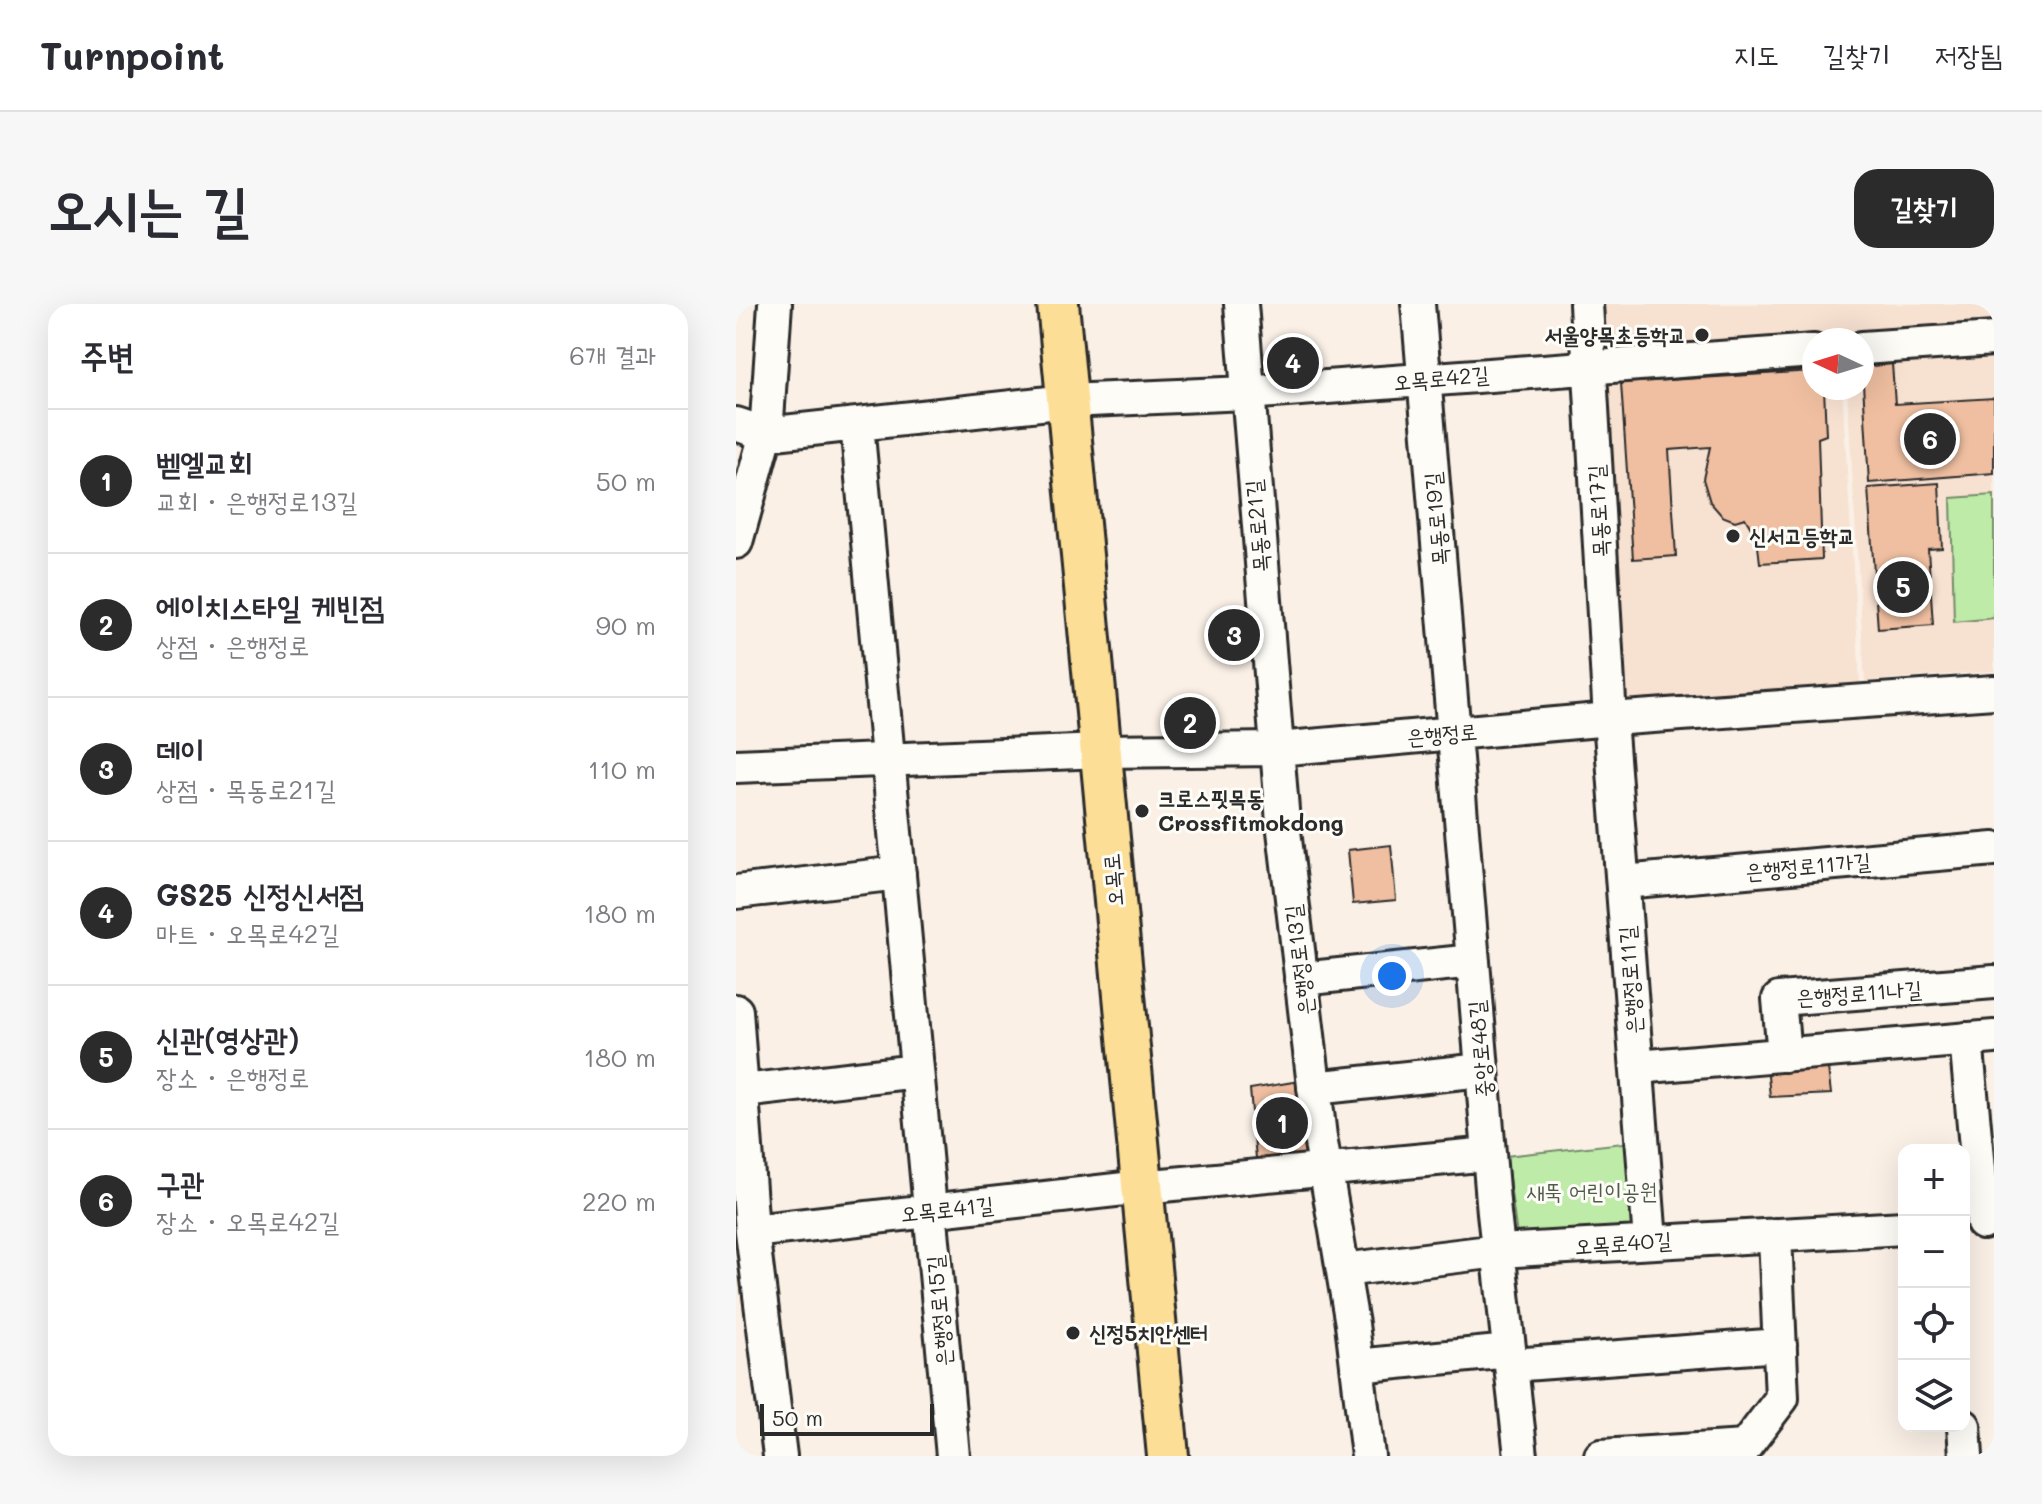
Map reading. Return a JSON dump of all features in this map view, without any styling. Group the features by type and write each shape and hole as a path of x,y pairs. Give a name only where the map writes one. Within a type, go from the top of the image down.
{"main road":[{"name":"오목로","path":"1058,304 1168,1456"}],"street":[{"path":"736,542 751,429 775,304"},
{"name":"목동로21길","path":"1241,304 1277,749"},
{"name":"목동로19길","path":"1418,304 1454,733"},
{"name":"목동로17길","path":"1586,304 1610,719"},
{"path":"1874,347 1994,339"},
{"name":"오목로42길","path":"751,429 857,424 1067,401 1246,393 1590,365 1802,352"},
{"path":"857,424 888,760"},
{"name":"은행정로","path":"736,766 1101,751 1277,749 1610,719 1994,692"},
{"name":"은행정로11길","path":"1610,719 1650,1241"},
{"name":"중앙로48길","path":"1454,733 1489,1154 1521,1456"},
{"name":"은행정로13길","path":"1277,749 1314,1088 1368,1456"},
{"name":"은행정로15길","path":"888,760 953,1456"},
{"name":"은행정로11가길","path":"1623,882 1994,849"},
{"path":"736,892 899,873"},
{"path":"1301,979 1473,961"},
{"name":"은행정로11나길","path":"1784,1055 1779,999 1994,982"},
{"path":"736,1011 752,1231 747,1282 780,1456"},
{"path":"1637,1067 1980,1038 1980,1223"},
{"path":"1314,1088 1482,1070"},
{"path":"743,1091 917,1071"},
{"path":"1325,1171 1489,1154"},
{"name":"오목로41길","path":"752,1231 1142,1187 1325,1171"},
{"name":"오목로40길","path":"1343,1270 1498,1251 1898,1228"},
{"path":"1601,1456 1741,1451 1782,1398 1775,1235"},
{"path":"1357,1366 1780,1345"},
{"path":"1964,1432 1966,1456"}],"shaded area":[{"name":"서울양목초등학교","path":"1602,304 1994,304 1994,323 1874,330 1874,328 1802,328 1802,335 1606,347"},
{"path":"1994,352 1994,671 1865,681 1848,400 1874,400 1874,360"},
{"name":"신서고등학교","path":"1802,364 1802,400 1843,400 1860,683 1623,700 1606,378"}],"green space":[{"path":"1994,495 1994,618 1954,622 1951,498"},
{"name":"새뚝 어린이공원","path":"1632,1142 1641,1233 1518,1243 1506,1156"}],"building":[{"path":"1892,364 1895,404 1994,398 1994,473 1869,483 1864,400 1874,400 1874,366"},
{"path":"1802,372 1802,400 1825,400 1826,435 1818,438 1822,559 1760,563 1756,529 1751,528 1745,518 1735,521 1722,516 1710,502 1703,479 1710,447 1669,450 1676,556 1633,559 1621,383"},
{"path":"1939,483 1942,548 1928,549 1933,625 1878,629 1868,488"},
{"path":"1391,845 1396,900 1353,904 1348,850"},
{"path":"1827,1059 1831,1094 1770,1097 1767,1065"},
{"path":"1306,1080 1314,1158 1257,1170 1250,1089"}],"place":[{"name":"서울양목초등학교","path":"1702,335"},
{"name":"GS25 신정신서점","path":"1293,363"},
{"name":"구관","path":"1930,439"},
{"name":"신서고등학교","path":"1733,536"},
{"name":"신관(영상관)","path":"1903,587"},
{"name":"데이","path":"1234,635"},
{"name":"에이치스타일 케빈점","path":"1190,723"},
{"name":"크로스핏목동 Crossfitmokdong","path":"1142,811"},
{"name":"벧엘교회","path":"1282,1123"},
{"name":"신정5치안센터","path":"1073,1333"}]}
